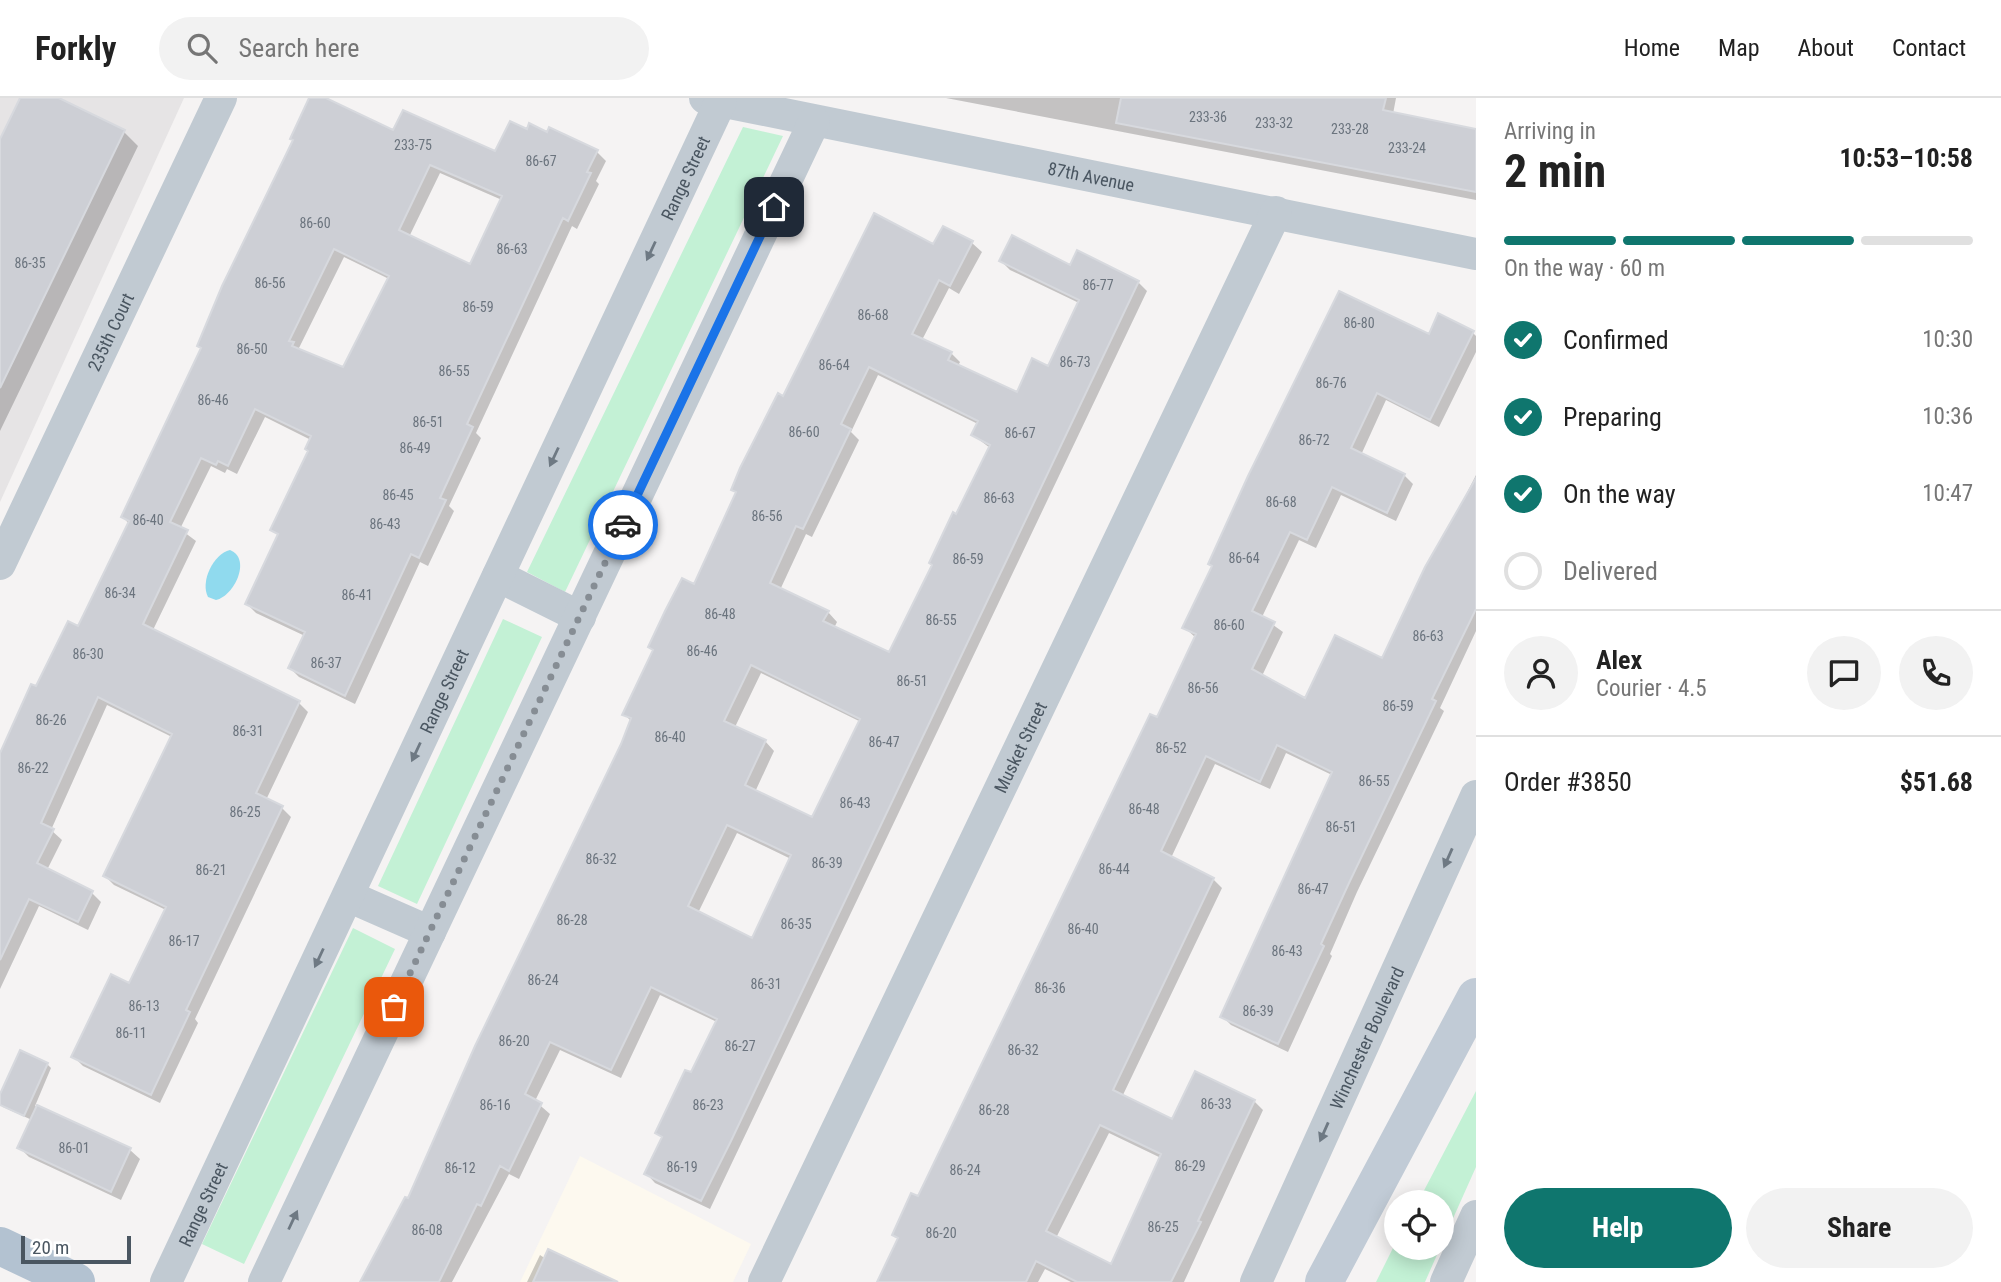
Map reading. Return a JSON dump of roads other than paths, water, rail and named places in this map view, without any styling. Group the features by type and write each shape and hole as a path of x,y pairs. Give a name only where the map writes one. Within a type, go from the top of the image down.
{"main road":[{"path":"1324,1282 1476,997"},
{"path":"0,1246 76,1282"}],"street":[{"name":"235th Court","path":"0,564 220,98"},
{"name":"87th Avenue","path":"713,99 814,122 1476,254"},
{"name":"Range Street","path":"166,1282 498,576 713,99"},
{"path":"264,1282 814,122"},
{"name":"Musket Street","path":"764,1282 1276,212"},
{"path":"498,576 580,617"},
{"name":"Winchester Boulevard","path":"1256,1282 1476,796"},
{"path":"348,896 430,932"},
{"path":"1446,1282 1476,1216"}],"water":[{"path":"230,550 240,561 238,577 229,592 216,600 208,597 207,577 218,557"}]}
